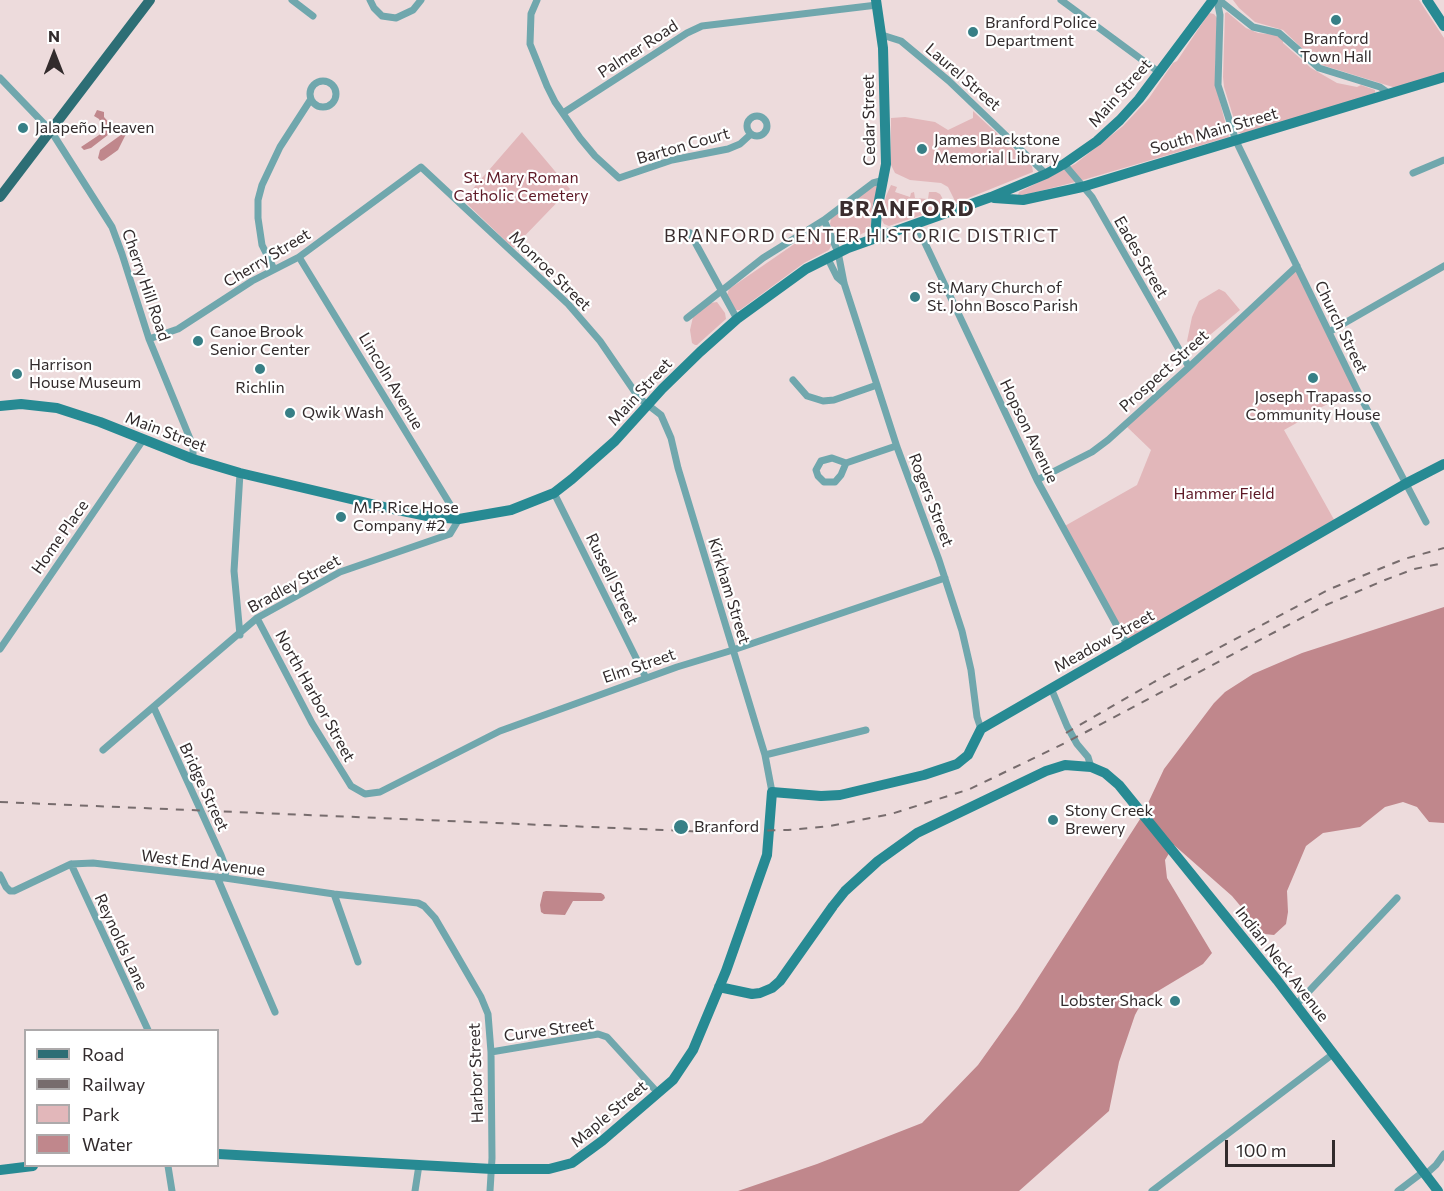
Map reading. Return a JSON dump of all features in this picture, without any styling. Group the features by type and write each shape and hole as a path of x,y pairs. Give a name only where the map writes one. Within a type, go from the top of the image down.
{"main road":[{"path":"0,196 150,0"}],"street":[{"path":"292,0 313,16"},
{"path":"370,0 382,16 396,18 412,10 421,0"},
{"path":"537,0 529,27 532,54 563,113"},
{"path":"1061,0 1160,72"},
{"path":"1216,0 1253,27 1279,33 1319,68 1380,87 1390,94"},
{"name":"Main Street","path":"0,406 21,404 57,408 100,422 193,459 240,474 393,509 459,519 505,512 554,493 599,456 687,364 737,320 786,283 827,257 991,197 1046,174 1097,141 1120,120 1216,0"},
{"name":"Church Street","path":"1216,0 1220,15 1218,85 1236,141 1329,332 1426,522"},
{"path":"1427,0 1444,26"},
{"name":"Palmer Road","path":"563,113 694,29 714,24 876,3"},
{"name":"Cedar Street","path":"874,239 886,164 882,35 876,3"},
{"name":"Laurel Street","path":"882,35 901,41 949,81 1046,174"},
{"name":"South Main Street","path":"991,197 1023,200 1082,187 1444,77"},
{"name":"Cherry Hill Road","path":"0,78 51,131 112,227 149,339 193,446 193,459"},
{"path":"274,269 262,245 258,200 262,185 280,147 311,99"},
{"name":"Barton Court","path":"563,113 595,156 619,178 672,160 728,149 740,144 751,134"},
{"path":"1413,173 1444,160"},
{"name":"Eades Street","path":"1064,164 1092,197 1190,367"},
{"name":"Cherry Street","path":"149,339 178,329 274,269 299,257 421,167"},
{"name":"Monroe Street","path":"421,167 568,304 600,341 639,398 649,405"},
{"path":"687,318 763,258 824,220 873,183 884,180"},
{"name":"Rogers Street","path":"824,220 838,252 844,283 896,446 962,631 971,670 976,717 981,729"},
{"name":"Hopson Avenue","path":"916,224 1037,480 1128,646"},
{"path":"690,233 737,320"},
{"name":"Lincoln Avenue","path":"299,257 459,519"},
{"name":"Rogers Street","path":"827,257 837,277 844,283"},
{"name":"Prospect Street","path":"1037,480 1092,452 1190,367 1297,266"},
{"path":"1329,332 1444,266"},
{"path":"794,380 807,396 823,401 834,400 877,385"},
{"name":"Kirkham Street","path":"649,405 661,415 671,438 678,468 765,755 772,792"},
{"name":"Home Place","path":"0,649 143,440"},
{"path":"846,463 835,482 824,482 818,476 816,470 821,461 832,458 846,463 896,446"},
{"name":"Meadow Street","path":"981,729 1405,484 1444,464"},
{"path":"240,474 234,571 240,635"},
{"name":"Russell Street","path":"554,493 646,678"},
{"name":"Bradley Street","path":"103,750 240,635 257,618 340,572 450,534 459,519"},
{"name":"Elm Street","path":"351,786 365,794 380,792 500,730 646,678 945,578"},
{"name":"North Harbor Street","path":"257,618 312,723 351,786"},
{"name":"Indian Neck Avenue","path":"1051,688 1066,726 1088,757 1091,767 1111,777 1132,802 1296,1005 1438,1191"},
{"name":"Bridge Street","path":"154,708 226,868 221,878 275,1012"},
{"path":"772,792 821,796 840,795 949,767 964,760 981,729"},
{"path":"765,755 866,730"},
{"path":"719,987 752,994 772,988 780,981 845,891 878,861 917,833 1046,771 1065,765 1091,767"},
{"name":"Maple Street","path":"219,1154 492,1168 549,1169 572,1163 594,1148 673,1080 687,1061 719,987 767,855 772,792"},
{"name":"West End Avenue","path":"0,875 6,887 14,891 71,864 93,863 418,903"},
{"name":"Reynolds Lane","path":"71,864 148,1029"},
{"path":"334,894 358,962"},
{"path":"1296,1005 1397,898"},
{"name":"Harbor Street","path":"418,903 435,918 481,997 488,1014 491,1052 492,1168 490,1191"},
{"name":"Curve Street","path":"491,1052 598,1034 607,1037 658,1093"},
{"path":"1152,1191 1333,1054"},
{"path":"1398,1191 1424,1173 1444,1154"},
{"path":"415,1191 419,1165"},
{"path":"0,1170 25,1167"},
{"path":"168,1167 171,1191"}],"green space":[{"path":"1233,0 1419,0 1444,38 1444,72 1396,88 1322,65 1283,30 1255,22"},
{"path":"1227,12 1246,28 1258,33 1277,35 1311,68 1337,83 1357,87 1361,85 1375,90 1375,94 1242,134 1238,132 1223,77 1225,13"},
{"path":"1209,13 1214,14 1217,18 1215,83 1229,137 1083,180 1018,195 1019,192 1075,164 1123,126 1149,98"},
{"path":"973,111 1032,166 1033,172 956,203 948,187 941,183 910,180 895,173 891,165 891,118 905,117 935,122 948,130 973,118"},
{"name":"St. Mary Roman Catholic Cemetery","path":"522,132 570,189 513,248 463,200"},
{"path":"874,185 878,185 870,230 842,243 838,242 830,224 831,218"},
{"path":"891,185 897,187 895,192 910,197 914,192 915,198 928,199 929,192 936,192 944,201 940,209 889,226 884,224 881,218"},
{"path":"819,227 825,229 832,244 829,250 804,263 740,310 735,310 727,295 729,289"},
{"name":"Hammer Field","path":"1297,266 1357,390 1301,417 1302,420 1284,430 1337,525 1128,646 1063,527 1137,485 1151,450 1125,425"},
{"path":"1219,289 1225,292 1240,310 1193,349 1187,341 1192,317 1199,301"},
{"path":"717,302 725,313 726,319 695,345 692,343 690,330 693,317 710,303"}],"water":[{"path":"97,110 104,112 104,117 113,127 113,131 91,148 84,150 81,147 102,133 104,129 99,119 94,116"},
{"path":"125,132 118,150 101,161 98,158 100,150"},
{"path":"1444,607 1444,823 1429,822 1417,807 1403,802 1385,807 1360,827 1323,833 1306,846 1287,891 1286,924 1274,935 1264,934 1232,896 1174,845 1165,860 1167,878 1212,953 1203,964 1143,1000 1135,1015 1119,1062 1109,1111 1019,1191 738,1191 817,1164 922,1123 978,1065 1018,1009 1142,816 1164,769 1225,692 1253,674 1302,653"},
{"path":"543,892 601,893 605,898 602,901 573,901 565,915 544,914 541,912 540,905"}],"railway":[{"path":"1066,733 1154,682 1330,589 1404,559 1444,548"},
{"path":"0,802 710,832 788,830 830,826 891,814 970,789 1067,742 1326,605 1414,569 1444,563"}],"place":[{"name":"Branford Town Hall","path":"1336,20"},
{"name":"Branford Police Department","path":"973,32"},
{"name":"Jalapeño Heaven","path":"23,128"},
{"name":"James Blackstone Memorial Library","path":"922,149"},
{"name":"St. Mary Church of St. John Bosco Parish","path":"915,297"},
{"name":"Canoe Brook Senior Center","path":"198,341"},
{"name":"Richlin","path":"260,369"},
{"name":"Harrison House Museum","path":"17,374"},
{"name":"Joseph Trapasso Community House","path":"1313,378"},
{"name":"Qwik Wash","path":"290,413"},
{"name":"M.P. Rice Hose Company #2","path":"341,517"},
{"name":"Stony Creek Brewery","path":"1053,820"},
{"name":"Branford","path":"681,827"},
{"name":"Lobster Shack","path":"1175,1001"}],"district":[{"name":"BRANFORD","path":"907,209"},
{"name":"BRANFORD CENTER HISTORIC DISTRICT","path":"862,236"}]}
